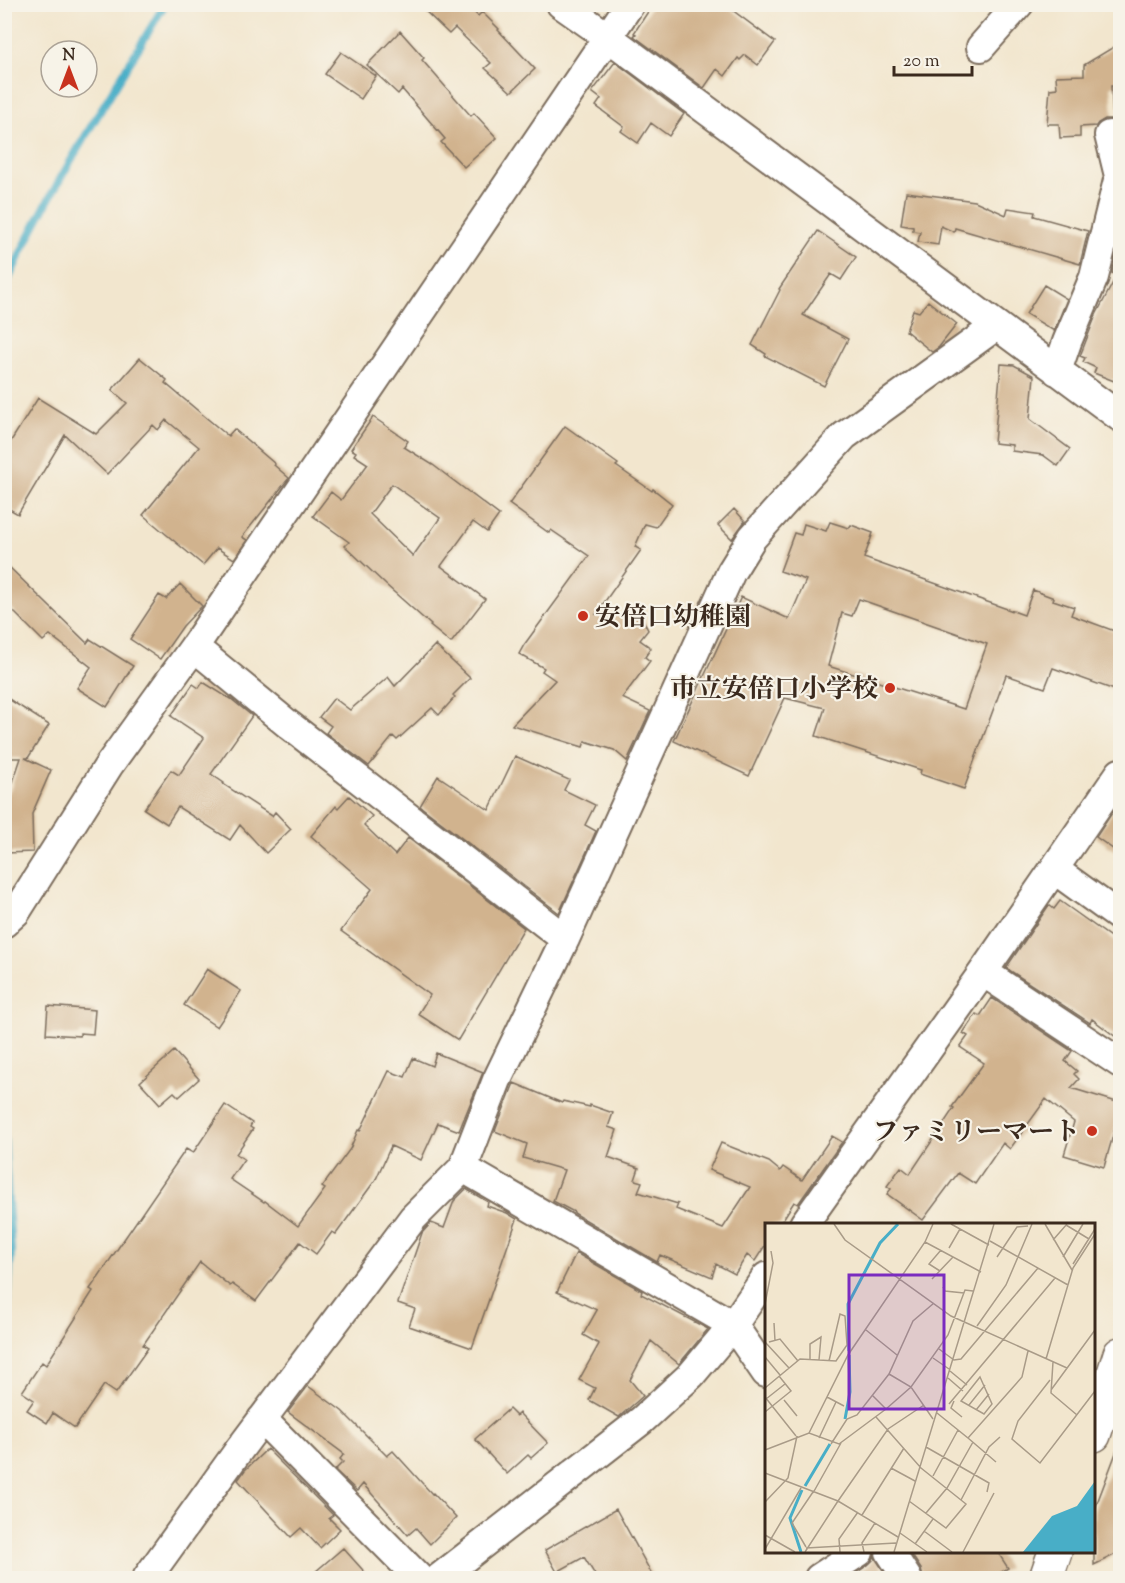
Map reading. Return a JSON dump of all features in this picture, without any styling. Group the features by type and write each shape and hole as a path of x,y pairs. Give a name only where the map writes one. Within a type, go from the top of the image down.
{"main road":[{"path":"1095,1432 1120,1354"},
{"path":"1046,1578 1054,1553"}],"street":[{"path":"561,4 1120,417"},
{"path":"7,920 16,912 110,765 194,647 630,4"},
{"path":"981,47 1019,4"},
{"path":"1057,371 1094,277 1120,177 1109,135"},
{"path":"147,1578 262,1419 413,1218 463,1168 497,1080 565,939 731,572 752,538 844,436 996,326"},
{"path":"194,647 298,732 565,939"},
{"path":"805,1223 1055,870 1120,773"},
{"path":"1055,870 1120,917"},
{"path":"983,972 1120,1063"},
{"path":"463,1168 733,1324 765,1372"},
{"path":"439,1578 642,1420 691,1375 733,1324 765,1278"},
{"path":"262,1419 419,1578"},
{"path":"819,1578 856,1553"},
{"path":"891,1553 907,1578"}],"building":[{"path":"418,4 465,4 478,16 482,12 535,69 511,92 485,68 491,63 455,28 449,34"},
{"path":"653,4 724,4 775,42 758,65 745,55 740,60 738,58 725,76 717,69 704,88 634,36"},
{"path":"400,31 471,116 474,113 497,138 464,167 441,142 445,139 402,89 398,94 367,65"},
{"path":"1120,43 1120,86 1111,86 1113,119 1105,119 1096,126 1080,127 1080,137 1060,138 1059,124 1047,124 1050,89 1057,88 1056,76 1084,75 1084,65"},
{"path":"341,52 376,76 361,99 325,74"},
{"path":"615,62 684,114 669,136 651,123 638,143 621,131 624,127 596,106 601,99 592,92"},
{"path":"906,192 975,201 1006,215 1008,208 1035,212 1034,216 1088,231 1080,264 955,228 954,232 941,226 938,245 918,242 920,232 913,231 913,227 901,225"},
{"path":"818,231 856,257 841,280 831,274 803,315 848,339 824,386 765,356 766,354 752,345 779,289"},
{"path":"1120,239 1120,368 1114,381 1094,373 1096,368 1083,362 1085,358 1080,356 1096,315 1117,275 1112,273"},
{"path":"1044,285 1067,299 1054,331 1026,314"},
{"path":"928,301 957,324 939,347 932,352 906,331 913,310 919,312"},
{"path":"140,358 167,380 165,383 228,436 234,429 289,478 242,537 247,540 234,559 217,548 203,565 143,515 199,447 166,420 158,430 153,425 107,474 65,435 18,514 4,506 4,452 38,398 96,434 127,403 112,390"},
{"path":"1001,364 1014,365 1034,376 1030,419 1070,449 1058,466 1043,455 1012,451 1012,445 994,443"},
{"path":"373,417 408,441 404,447 433,465 499,515 487,532 473,522 441,566 485,599 451,643 345,546 349,542 313,516 331,492 341,500 368,464 354,455 356,452 351,449","holes":["392,484 440,518 413,556 370,514"]},
{"path":"565,426 618,464 616,466 672,504 656,527 645,524 635,547 641,550 596,614 636,616 643,620 648,630 640,640 651,648 645,657 650,661 622,698 650,711 627,761 614,750 585,741 583,747 512,725 555,680 542,671 544,668 519,654 589,556 551,530 549,533 509,504"},
{"path":"734,509 745,521 732,539 718,525"},
{"path":"830,522 849,528 851,525 873,533 864,558 1024,615 1033,590 1074,607 1071,615 1120,633 1120,692 1053,668 1045,688 1006,675 964,789 920,774 921,770 816,736 825,708 785,698 749,776 674,741 741,597 789,619 806,580 780,571 794,533 801,535 804,524 826,531","holes":["859,599 987,644 964,709 828,666 842,613 852,616"]},
{"path":"4,562 87,643 90,639 133,666 107,707 77,688 91,667 50,635 43,641 4,602"},
{"path":"180,584 202,606 183,626 160,659 130,639 159,595 166,599"},
{"path":"435,645 470,678 453,695 455,697 439,715 432,708 397,740 393,736 369,766 326,733 331,726 319,717 334,698 350,710 388,677 395,686"},
{"path":"203,682 230,698 252,716 211,774 272,816 275,812 291,829 266,853 240,825 230,840 178,807 167,824 144,809 171,770 179,775 204,738 171,716 193,684 199,688"},
{"path":"4,696 49,725 28,758 25,758 51,770 32,814 33,852 5,853 4,802 21,758 4,758"},
{"path":"515,756 569,780 564,790 595,805 585,825 596,831 559,913 420,806 438,776 489,810"},
{"path":"349,796 372,816 364,825 395,855 408,838 524,928 458,1040 418,1014 430,995 341,931 372,889 311,836 336,806 338,808"},
{"path":"1120,801 1120,854 1096,837"},
{"path":"1060,901 1120,944 1120,1040 1092,1019 1090,1023 1006,968 1049,905 1054,909"},
{"path":"207,969 241,991 217,1027 184,1005"},
{"path":"992,998 1072,1051 1065,1061 1077,1071 1074,1074 1079,1079 1071,1088 1120,1103 1120,1111 1104,1167 1064,1155 1074,1122 1046,1099 1010,1149 1003,1143 975,1184 958,1173 923,1220 887,1194 891,1189 887,1186 901,1167 910,1174 954,1108 952,1107 984,1063 960,1047 968,1036 963,1033 976,1014 980,1016"},
{"path":"48,1006 95,1010 93,1034 80,1033 80,1036 46,1034"},
{"path":"174,1051 199,1079 179,1097 174,1092 160,1104 140,1082"},
{"path":"436,1053 483,1072 459,1131 438,1123 421,1160 391,1146 376,1179 336,1234 332,1232 316,1254 300,1242 256,1301 232,1284 230,1286 200,1262 143,1345 148,1348 116,1393 104,1385 75,1428 53,1413 47,1423 27,1410 34,1400 22,1392 42,1362 46,1365 93,1291 90,1289 186,1149 193,1153 225,1105 252,1123 250,1127 253,1129 236,1154 244,1159 230,1179 265,1201 298,1226 325,1189 322,1187 350,1149 389,1071 405,1077 413,1058 432,1066"},
{"path":"514,1083 562,1103 563,1101 590,1107 590,1105 613,1113 608,1127 617,1130 608,1157 639,1168 635,1180 642,1182 638,1192 678,1204 676,1209 723,1228 750,1187 709,1170 721,1143 769,1162 780,1171 783,1167 802,1180 832,1136 842,1142 798,1204 794,1202 781,1223 765,1223 765,1246 755,1261 747,1255 735,1274 716,1264 712,1277 660,1255 657,1262 553,1201 564,1170 523,1158 527,1144 495,1131"},
{"path":"466,1189 488,1202 487,1206 517,1219 472,1348 409,1326 415,1309 398,1303 422,1233 431,1223 444,1228 454,1201"},
{"path":"576,1253 642,1291 641,1294 708,1329 679,1364 651,1341 630,1380 643,1396 619,1417 589,1400 595,1388 579,1380 599,1344 583,1335 597,1310 557,1292"},
{"path":"308,1386 342,1411 387,1456 393,1451 456,1518 430,1544 416,1528 408,1535 363,1484 357,1491 335,1470 343,1462 340,1459 344,1454 288,1412"},
{"path":"509,1409 516,1416 519,1413 548,1443 531,1458 528,1455 507,1474 475,1439"},
{"path":"1120,1445 1120,1552 1094,1565 1095,1508"},
{"path":"267,1449 333,1515 329,1518 340,1529 320,1548 301,1528 291,1537 238,1480"},
{"path":"616,1509 654,1578 597,1578 584,1557 557,1572 545,1550"},
{"path":"343,1548 370,1578 308,1578"},
{"path":"910,1553 998,1553 1008,1568 992,1578 923,1578 921,1569"},
{"path":"874,1556 888,1578 849,1578 868,1565"}],"waterway":[{"path":"4,289 60,180 165,4"},
{"path":"4,1138 11,1250 4,1356"}],"place":[{"name":"安倍口幼稚園","path":"583,616"},
{"name":"市立安倍口小学校","path":"890,688"},
{"name":"ファミリーマート","path":"1092,1131"}]}
